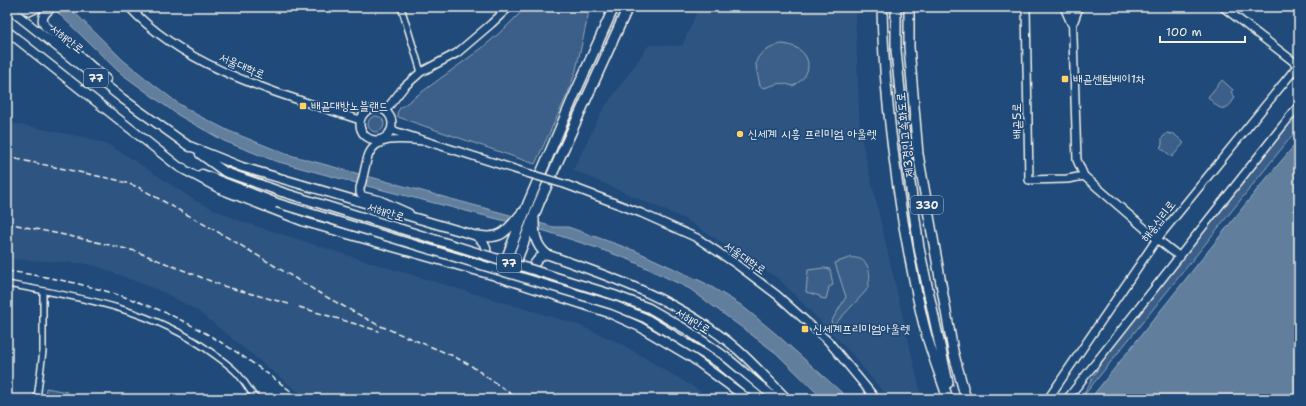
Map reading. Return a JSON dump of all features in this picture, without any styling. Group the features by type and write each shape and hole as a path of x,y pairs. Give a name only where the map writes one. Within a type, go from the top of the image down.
{"highway":[{"path":"477,236 499,236 507,230 525,210 572,98 614,7"},
{"path":"509,280 534,214 628,7"},
{"path":"882,7 882,29 895,171 913,277 926,334 948,399"},
{"name":"제3경인고속화도로","path":"896,7 896,50 904,139 919,248 952,399"},
{"name":"제3경인고속화도로","path":"910,7 909,46 918,154 953,351 966,399"},
{"path":"499,277 526,235 525,210"},
{"path":"526,235 546,254"}],"main road":[{"path":"20,7 30,11 46,9 42,21 44,26 106,80 124,99"},
{"name":"서울대학로","path":"129,7 139,18 170,42 206,63 275,92 360,120"},
{"path":"385,111 392,100 421,72 457,53 509,7"},
{"name":"배곧5로","path":"1026,7 1029,180 1067,179 1084,176"},
{"path":"1064,7 1072,27"},
{"path":"1072,7 1077,160 1084,176 1180,257"},
{"path":"1072,27 1079,7"},
{"name":"해송십리로","path":"1048,399 1157,239 1298,64 1222,7"},
{"name":"서해안로","path":"7,8 124,99 225,172 282,192 649,308 687,330 726,357 770,394 779,399"},
{"name":"서해안로","path":"7,31 179,167 221,181 277,203 613,305 645,318 681,339 717,362 762,399"},
{"path":"1067,399 1299,105"},
{"path":"379,140 371,140 364,136 359,126 360,120 365,112 373,108 385,111 391,120 391,130 388,135 370,146 360,193 363,196 380,200 423,220"},
{"path":"391,130 424,141"},
{"path":"368,152 388,140 424,141"},
{"name":"서울대학로","path":"424,141 567,185 641,213 698,238 777,295 828,341 876,399"},
{"path":"187,145 242,167 477,236 486,245 486,252 482,261 477,267 468,268"},
{"path":"179,167 220,189 305,222 536,288 609,313 640,327 691,358 748,399"},
{"path":"536,288 532,282 534,265 538,257 546,254 614,278 653,295 695,318 738,350 787,399"}],"street":[{"path":"401,7 421,72"},
{"path":"7,284 74,296 110,306 142,316 176,331 204,347 236,372 256,399"},
{"path":"37,399 43,351 43,291"}],"shaded area":[{"path":"52,7 69,7 123,60 149,81 179,104 229,131 286,154 554,227 568,227 636,251 705,283 741,305 775,333 849,399 823,399 776,353 690,289 630,260 545,231 275,161 224,141 178,115 119,72"},
{"path":"526,7 590,7 576,70 568,93 535,164 398,117 397,113 400,108 482,48"},
{"path":"699,7 855,7 860,133 922,399 889,399 851,353 779,279 685,219 573,170 602,111 649,45 682,46"},
{"path":"781,44 798,49 804,54 808,67 806,74 793,86 781,83 764,88 760,86 756,67 757,60 765,51"},
{"path":"1222,80 1233,90 1231,92 1235,97 1232,103 1225,108 1215,105 1208,97"},
{"path":"1299,111 1299,127 1081,399 1101,363"},
{"path":"376,116 383,121 384,124 379,131 376,132 369,127 368,124 373,117"},
{"path":"7,122 88,138 109,145 196,201 240,221 372,263 576,324 618,342 711,399 307,399 198,311 163,292 96,266 81,263 7,259"},
{"path":"1167,133 1173,133 1184,143 1172,157 1160,147 1162,145 1162,138"},
{"path":"1299,140 1299,399 1090,399 1260,186"},
{"path":"849,258 856,258 865,263 868,267 870,279 866,291 834,325 831,322 846,297 835,263"},
{"path":"824,268 830,269 833,285 829,287 826,299 806,292 808,270"},
{"path":"46,388 67,392 67,399 45,399"}],"railway":[{"path":"7,157 117,180 138,187 232,240 321,294 378,325 451,355 470,365 518,399"},
{"path":"7,223 135,251 223,286 289,304"},
{"path":"7,271 57,279 106,291 153,307 176,317 222,343 269,375 300,399"},
{"path":"299,307 379,331"}],"place":[{"name":"배곧센텀베이1차","path":"1065,79"},
{"name":"배곧대방노블랜드","path":"303,106"},
{"name":"신세계 시흥 프리미엄 아울렛","path":"740,134"},
{"name":"신세계프리미엄아울렛","path":"805,329"}]}
